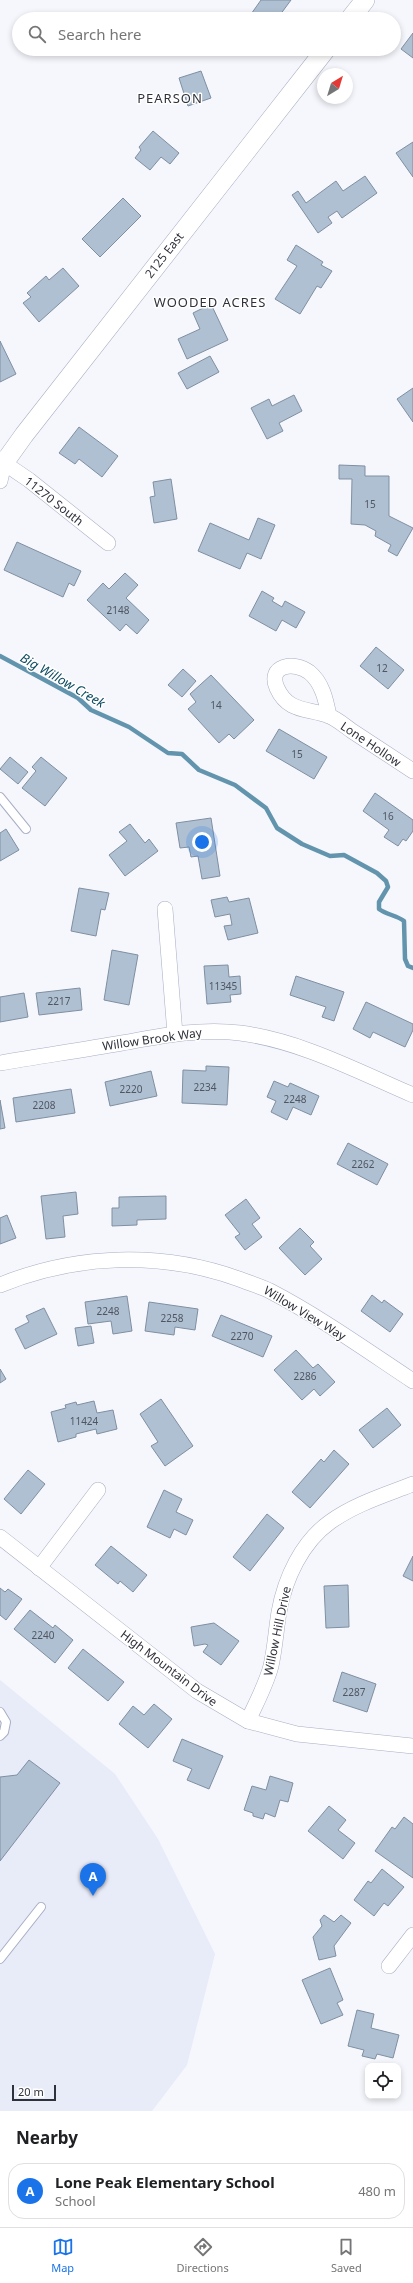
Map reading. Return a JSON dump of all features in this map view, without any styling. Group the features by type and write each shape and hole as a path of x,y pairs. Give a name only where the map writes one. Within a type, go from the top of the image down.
{"street":[{"path":"356,12 365,0"},
{"name":"2125 East","path":"1,469 33,422 321,56"},
{"name":"11270 South","path":"1,469 29,480 108,543"},
{"name":"Lone Hollow","path":"329,716 413,771"},
{"path":"165,909 175,1034"},
{"name":"Willow Brook Way","path":"0,1063 175,1034 214,1031 240,1033 312,1052 413,1095"},
{"name":"Willow View Way","path":"0,1285 46,1270 90,1261 134,1259 178,1262 223,1273 269,1290 312,1315 413,1381"},
{"name":"Willow Hill Drive","path":"248,1721 264,1688 271,1665 285,1585 296,1561 311,1540 329,1522 349,1510 413,1484"},
{"path":"39,1568 98,1490"},
{"name":"High Mountain Drive","path":"0,1537 197,1691 248,1721 296,1734 413,1746"},
{"path":"389,1966 413,1935"}],"lane":[{"path":"0,797 26,829"},
{"path":"0,1712 6,1722 4,1732 0,1736"},
{"path":"0,1959 41,1907"}],"shaded area":[{"path":"0,1680 115,1774 158,1839 215,1954 187,2065 152,2111 0,2111"}],"building":[{"path":"261,0 291,0 282,12 253,12"},
{"path":"413,33 413,58 401,49"},
{"path":"201,71 211,98 188,106 179,78"},
{"path":"153,131 179,153 170,164 161,157 150,170 135,158 141,150 139,147"},
{"path":"413,142 413,177 396,153"},
{"path":"365,176 377,193 342,218 337,211 328,217 332,223 318,233 292,195 298,191 306,203 336,181 343,191"},
{"path":"123,198 141,216 100,257 82,239"},
{"path":"296,245 323,262 321,265 332,271 321,288 317,286 300,314 275,299 297,266 287,260"},
{"path":"63,268 79,286 39,322 23,303 31,297 27,293 46,276 49,280"},
{"path":"211,304 228,340 187,359 178,339 200,329 193,313"},
{"path":"0,341 16,374 0,382"},
{"path":"210,356 219,372 187,389 178,373"},
{"path":"413,388 413,422 397,399"},
{"path":"294,395 302,411 279,423 283,431 267,439 251,408 269,399 272,406"},
{"path":"79,427 118,456 102,477 79,459 75,464 59,453"},
{"path":"339,465 365,466 365,476 389,476 389,516 413,528 397,556 388,551 391,545 375,536 376,531 365,525 351,524 352,479 339,479"},
{"path":"171,479 177,519 154,523 150,497 155,496 153,482"},
{"path":"258,518 275,525 261,559 247,553 240,569 198,551 210,523 249,540"},
{"path":"17,542 81,571 74,586 69,583 63,597 4,570"},
{"path":"125,573 138,585 126,598 149,620 137,634 126,624 120,631 87,600 103,583 109,589"},
{"path":"262,591 274,598 272,601 282,607 285,601 305,612 296,628 282,620 276,631 249,616"},
{"path":"376,647 404,670 388,689 360,666"},
{"path":"183,669 196,681 182,697 168,685"},
{"path":"211,675 254,720 234,739 229,734 219,743 188,709 196,702 190,694"},
{"path":"279,729 327,757 314,779 266,751"},
{"path":"10,757 28,772 18,784 0,769"},
{"path":"41,757 67,778 45,806 22,788 36,771 32,767"},
{"path":"375,793 413,820 413,831 406,841 403,839 398,846 384,837 389,830 363,811"},
{"path":"211,818 220,876 202,879 198,856 191,857 189,847 180,848 176,823"},
{"path":"130,824 145,843 149,839 158,851 125,876 109,855 127,841 119,832"},
{"path":"6,829 19,850 0,861 0,833"},
{"path":"79,888 109,893 105,910 101,909 96,936 71,931"},
{"path":"227,897 229,902 249,898 258,933 228,940 224,926 232,925 230,914 215,917 211,900"},
{"path":"112,950 138,955 129,1005 104,1000"},
{"path":"228,965 229,977 240,976 241,994 230,995 231,1002 207,1004 204,966"},
{"path":"296,976 344,992 334,1021 322,1017 326,1007 290,995"},
{"path":"80,988 82,1010 39,1015 36,993"},
{"path":"24,993 28,1017 0,1022 0,997"},
{"path":"366,1002 413,1024 413,1030 405,1047 373,1032 370,1038 353,1029"},
{"path":"206,1066 229,1067 227,1105 182,1103 183,1070 206,1071"},
{"path":"151,1071 157,1096 110,1106 105,1082"},
{"path":"274,1081 288,1087 290,1083 319,1096 311,1115 293,1107 287,1120 271,1112 276,1101 267,1097"},
{"path":"71,1089 75,1113 16,1122 13,1098"},
{"path":"0,1100 5,1128 0,1129"},
{"path":"348,1143 388,1164 377,1185 337,1164"},
{"path":"76,1192 78,1214 63,1216 65,1237 46,1239 41,1196"},
{"path":"166,1196 166,1219 137,1220 137,1225 112,1226 112,1208 119,1208 119,1197"},
{"path":"246,1199 260,1218 252,1224 262,1237 245,1250 235,1237 240,1234 225,1215"},
{"path":"7,1215 16,1238 0,1244 0,1218"},
{"path":"300,1228 314,1242 310,1246 322,1259 305,1275 279,1248"},
{"path":"372,1295 382,1303 384,1300 403,1314 390,1332 361,1311"},
{"path":"127,1296 132,1331 113,1334 111,1321 88,1324 85,1302"},
{"path":"149,1302 198,1309 195,1330 175,1327 174,1335 145,1331"},
{"path":"44,1308 57,1334 25,1349 15,1329 29,1322 26,1316"},
{"path":"221,1315 272,1336 263,1357 212,1336"},
{"path":"91,1326 94,1343 78,1346 75,1328"},
{"path":"296,1350 313,1368 318,1364 335,1382 320,1396 314,1389 302,1400 274,1370"},
{"path":"0,1369 6,1379 0,1383"},
{"path":"161,1399 193,1446 165,1466 151,1446 158,1442 140,1414"},
{"path":"94,1401 97,1413 113,1410 117,1429 97,1434 96,1429 76,1434 76,1437 58,1442 51,1412 66,1408 65,1405 76,1402 77,1405"},
{"path":"387,1408 401,1425 373,1448 359,1430"},
{"path":"334,1450 349,1464 310,1508 292,1492 321,1459 324,1462"},
{"path":"28,1470 45,1484 21,1514 4,1499"},
{"path":"164,1490 182,1499 176,1512 193,1520 186,1535 174,1529 170,1538 147,1527"},
{"path":"267,1514 284,1528 250,1571 233,1557"},
{"path":"111,1546 147,1575 133,1592 120,1581 118,1584 95,1565"},
{"path":"413,1556 413,1581 403,1576"},
{"path":"348,1585 349,1627 326,1628 324,1586"},
{"path":"0,1588 5,1592 8,1589 22,1599 6,1620 0,1615"},
{"path":"30,1610 53,1628 55,1625 73,1640 55,1663 14,1629"},
{"path":"214,1623 239,1641 221,1665 203,1652 208,1645 205,1644 194,1646 191,1627"},
{"path":"83,1649 124,1682 108,1701 68,1668"},
{"path":"342,1672 376,1684 367,1712 333,1701"},
{"path":"154,1704 172,1719 148,1748 119,1724 133,1706 144,1715"},
{"path":"182,1739 223,1756 209,1789 187,1780 192,1769 173,1761"},
{"path":"29,1760 60,1783 0,1861 0,1777 17,1775"},
{"path":"270,1776 293,1783 288,1802 280,1800 275,1817 265,1813 263,1819 253,1816 253,1813 244,1810 252,1786 266,1790"},
{"path":"329,1806 346,1820 338,1830 355,1843 343,1859 308,1831"},
{"path":"404,1817 413,1824 413,1878 375,1851 392,1827 395,1829"},
{"path":"382,1869 404,1887 388,1906 384,1903 374,1916 354,1900 368,1881 371,1883"},
{"path":"324,1915 334,1922 341,1915 351,1923 334,1946 336,1956 319,1960 313,1937 322,1926 320,1920"},
{"path":"330,1968 343,2000 337,2003 343,2015 321,2024 302,1980"},
{"path":"357,2010 374,2014 371,2028 399,2035 393,2058 377,2054 375,2059 362,2056 364,2050 348,2046"}],"waterway":[{"name":"Big Willow Creek","path":"0,656 78,698 91,710 129,727 168,753 182,754 199,770 235,785 266,808 277,828 302,844 330,856 344,855 377,873 386,881 388,887 379,902 379,909 404,921 405,959 408,966 413,968"}],"place":[{"name":"Lone Peak Elementary School","path":"93,1896"}],"district":[{"name":"PEARSON","path":"170,98"},
{"name":"WOODED ACRES","path":"210,302"}]}
